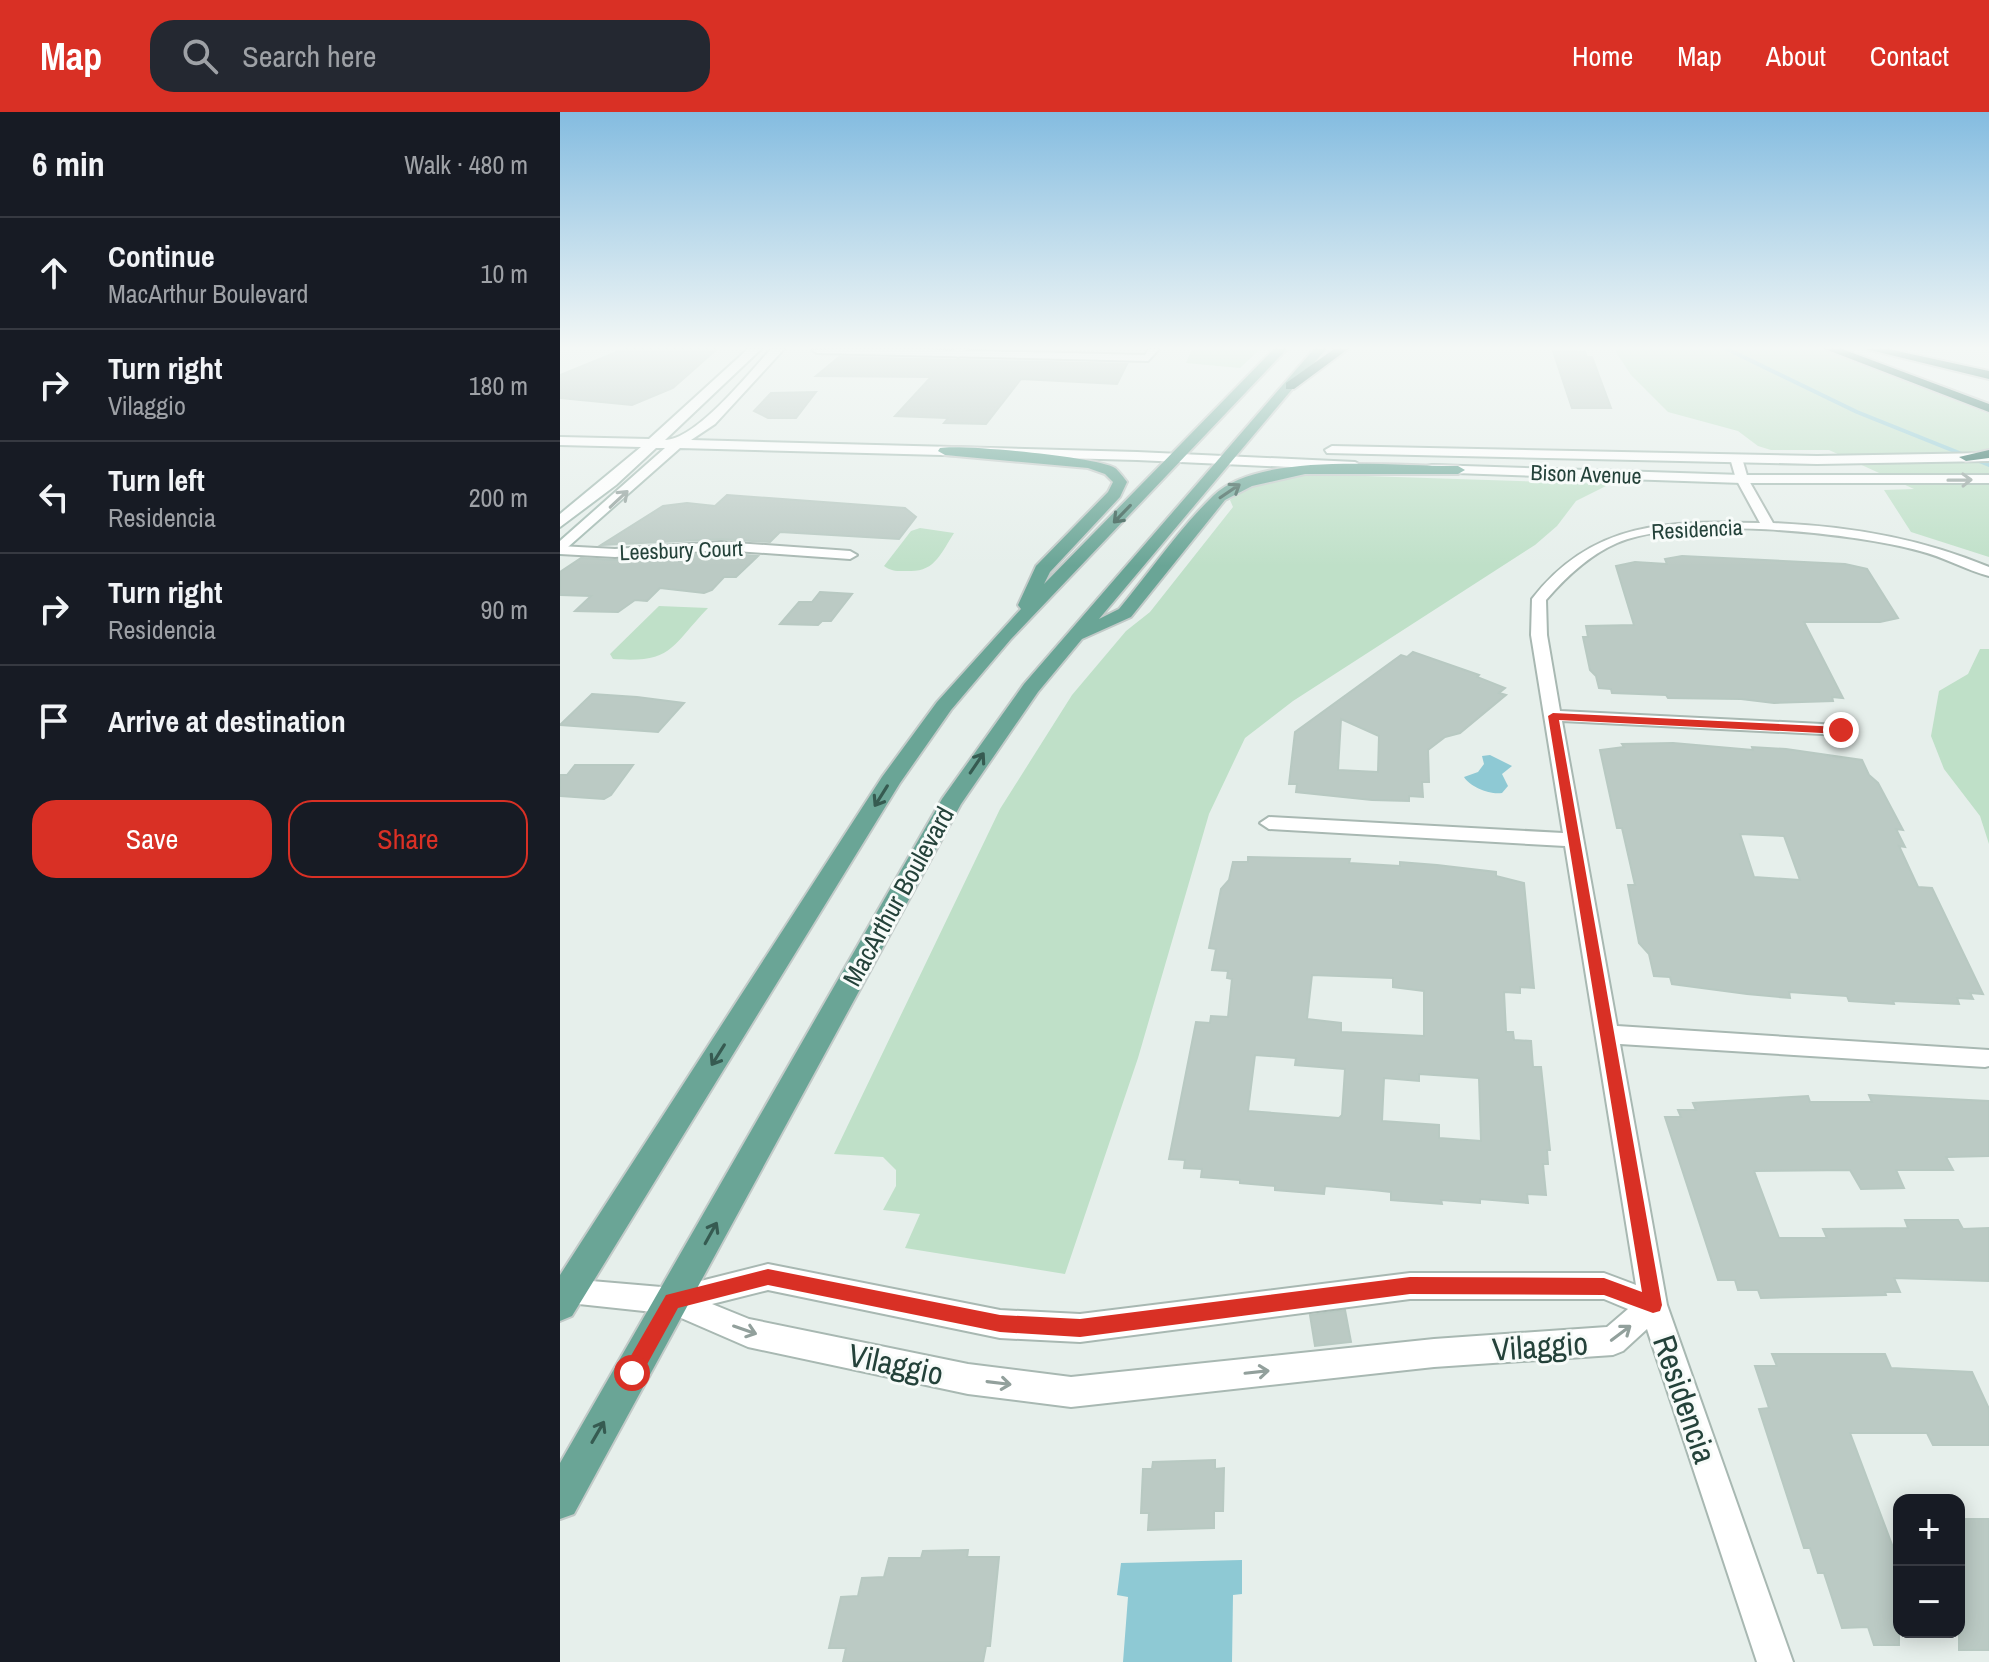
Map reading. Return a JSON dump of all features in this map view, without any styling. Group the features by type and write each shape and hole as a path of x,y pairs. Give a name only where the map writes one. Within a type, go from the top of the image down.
{"main road":[{"path":"560,522 677,421"},
{"path":"560,549 676,445 708,421"},
{"path":"564,1298 890,782 944,706 1023,616 1212,421"},
{"name":"MacArthur Boulevard","path":"560,1500 950,804 1031,688 1259,421"},
{"name":"Bison Avenue","path":"576,426 1231,454 1458,470 1742,479 1989,479"},
{"name":"Bison Avenue","path":"560,441 945,451 1183,452"},
{"path":"945,451 1090,464 1110,471 1120,482 1115,494 1042,570 1023,616"},
{"name":"Bison Avenue","path":"1231,454 1817,460 1989,455"},
{"path":"1742,479 1766,469 1853,471 1915,468 1966,457"},
{"path":"1513,472 1611,465 1727,468 1733,467 1736,458"},
{"path":"1074,639 1125,613 1220,497 1250,479 1291,470 1458,470"}],"street":[{"path":"1736,458 1742,479 1769,527"},
{"name":"Residencia","path":"1775,1662 1653,1305 1539,635 1539,599 1563,572 1594,550 1627,535 1688,526 1842,532 1918,544 1989,572"},
{"name":"Leesbury Court","path":"560,549 615,553 721,546 850,555"},
{"path":"1553,716 1841,730"},
{"path":"1269,823 1574,840"},
{"path":"1608,1034 1985,1058"},
{"name":"Vilaggio","path":"564,1298 673,1301 768,1277 1000,1324 1080,1328 1410,1286 1604,1286 1653,1305 1613,1341 1434,1353 1071,1392 968,1379 748,1333 673,1301"}],"green space":[{"path":"1702,421 1989,421 1989,557 1911,532 1884,490 1914,489 1829,450 1771,450 1758,446 1738,431"},
{"path":"1305,474 1610,484 1576,501 1557,526 1535,545 1293,701 1245,738 1209,814 1138,1058 1065,1274 905,1248 920,1214 883,1210 896,1186 896,1170 883,1157 834,1154 1000,809 1072,695 1126,631 1150,612 1233,507 1230,500 1252,484"},
{"path":"920,528 954,533 941,554 925,568 899,571 884,566 911,531"},
{"path":"659,606 708,608 676,643 659,655 632,660 613,659 610,654"},
{"path":"1980,649 1989,649 1989,844 1980,816 1944,769 1931,736 1939,691 1968,674"}],"water":[{"path":"1490,755 1512,766 1502,774 1508,786 1502,793 1481,790 1464,777 1478,772 1484,764 1482,756"},
{"path":"1242,1560 1242,1594 1233,1595 1232,1662 1123,1662 1128,1597 1117,1595 1121,1563"}],"building":[{"path":"945,421 988,421 986,424"},
{"path":"727,495 905,508 916,517 899,539 780,532 770,542 721,539 601,545 663,506 687,503 715,506"},
{"path":"721,553 758,556 736,577 724,577 712,590 704,593 660,588 647,601 635,600 618,612 575,611 591,596 560,595 560,572 581,558 615,560"},
{"path":"1682,556 1845,564 1867,569 1898,618 1880,622 1804,622 1843,698 1832,697 1833,701 1774,703 1741,699 1668,698 1666,695 1612,693 1611,689 1599,688 1596,676 1590,670 1583,637 1588,637 1586,626 1634,625 1616,566 1635,562 1667,564 1665,559"},
{"path":"820,592 852,594 831,621 822,621 818,625 780,624 799,602 812,602"},
{"path":"1413,652 1479,675 1477,677 1505,688 1499,693 1506,695 1460,733 1445,737 1428,750 1429,782 1422,782 1423,797 1409,796 1409,801 1372,800 1296,792 1297,784 1289,784 1295,732 1401,655 1407,657","holes":["1341,719 1379,736 1378,772 1338,770"]},
{"path":"592,694 684,703 658,732 560,725"},
{"path":"1673,743 1753,750 1752,747 1786,749 1862,760 1903,830 1896,829 1905,847 1899,846 1918,887 1932,888 1983,994 1970,993 1973,999 1957,998 1959,1004 1893,1001 1894,1004 1849,1001 1847,996 1789,992 1790,998 1747,994 1672,984 1670,977 1654,976 1649,954 1639,943 1628,885 1635,885 1622,828 1617,828 1600,750 1624,747 1622,744","holes":["1740,834 1784,836 1800,880 1754,877"]},
{"path":"575,765 633,765 611,795 604,799 560,796 560,775 567,775"},
{"path":"1248,857 1350,859 1349,863 1400,866 1400,862 1496,872 1496,876 1524,883 1534,988 1520,987 1520,993 1504,992 1506,1032 1513,1032 1514,1040 1531,1041 1533,1067 1541,1067 1550,1150 1547,1150 1548,1164 1543,1164 1546,1195 1527,1194 1528,1203 1480,1199 1480,1203 1441,1200 1442,1204 1391,1200 1391,1192 1373,1190 1325,1186 1324,1194 1275,1190 1275,1186 1201,1177 1202,1169 1184,1168 1185,1160 1169,1159 1196,1022 1210,1023 1211,1016 1228,1017 1232,979 1227,978 1228,971 1212,970 1216,949 1209,948 1221,889 1229,880 1233,862 1248,862","holes":["1312,975 1393,978 1393,987 1424,991 1424,1036 1341,1032 1341,1023 1307,1019","1255,1055 1296,1058 1295,1065 1345,1069 1342,1115 1339,1118 1248,1111","1419,1074 1479,1078 1481,1141 1439,1138 1439,1125 1382,1121 1384,1078 1419,1081"]},
{"path":"1869,1095 1989,1101 1989,1156 1946,1157 1953,1170 1896,1170 1904,1188 1861,1189 1850,1170 1754,1171 1779,1238 1827,1238 1823,1229 1908,1228 1905,1220 1958,1220 1963,1229 1989,1228 1989,1281 1894,1278 1900,1292 1885,1292 1886,1295 1761,1298 1758,1290 1738,1290 1735,1280 1718,1280 1665,1117 1681,1117 1678,1110 1696,1110 1693,1103 1808,1096 1810,1102 1872,1102"},
{"path":"1345,1310 1351,1342 1315,1346 1310,1315"},
{"path":"1772,1354 1885,1354 1891,1368 1972,1372 1989,1409 1989,1445 1933,1445 1927,1433 1850,1433 1893,1547 1893,1638 1899,1638 1899,1645 1874,1645 1868,1627 1842,1628 1824,1573 1818,1573 1810,1548 1804,1548 1759,1409 1769,1408 1755,1366 1777,1366"},
{"path":"1215,1460 1215,1469 1224,1468 1223,1511 1214,1511 1214,1528 1148,1530 1149,1513 1141,1513 1143,1469 1152,1469 1153,1462"},
{"path":"1965,1519 1989,1519 1989,1650 1959,1650 1959,1638 1965,1638"},
{"path":"968,1550 967,1557 999,1557 990,1646 986,1646 983,1662 843,1662 846,1648 829,1648 841,1597 858,1596 862,1578 884,1577 889,1558 921,1558 923,1551"}],"waterway":[{"path":"1880,421 1989,465"}],"route":[{"path":"632,1373 673,1301 768,1277 1000,1324 1080,1328 1410,1286 1604,1286 1653,1305 1553,716 1841,730"}]}
